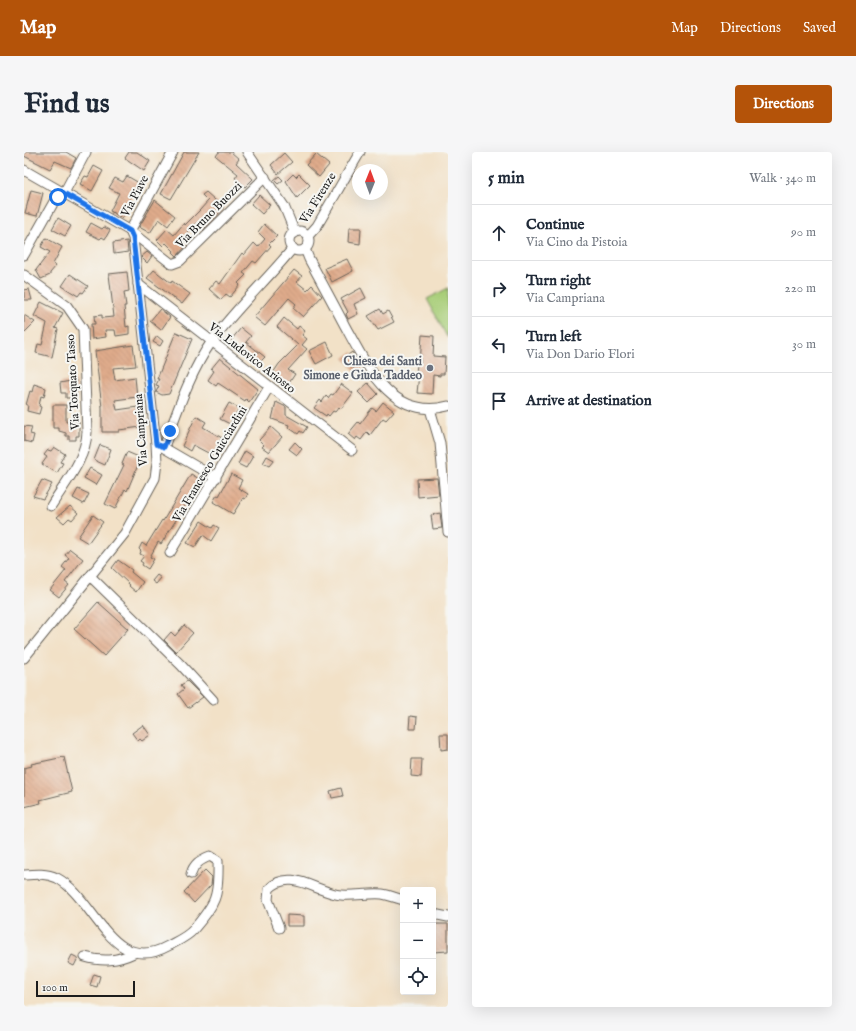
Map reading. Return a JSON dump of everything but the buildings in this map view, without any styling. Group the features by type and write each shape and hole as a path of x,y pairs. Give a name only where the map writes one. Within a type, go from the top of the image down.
{"street":[{"path":"24,255 86,152"},
{"name":"Via Piave","path":"130,231 173,152"},
{"path":"247,152 284,206 295,232"},
{"name":"Via Firenze","path":"308,236 317,226 360,152"},
{"path":"24,170 130,231"},
{"name":"Via Bruno Buozzi","path":"130,231 172,264 176,264 265,177"},
{"name":"Via Campriana","path":"24,658 125,533 152,485 157,470 160,445 133,238 130,231"},
{"path":"300,231 308,236 310,241 305,249 299,251 290,245 290,239 295,232 300,231"},
{"path":"216,478 160,445 212,341 293,248"},
{"path":"305,249 308,258 360,353 376,379 399,400 409,404 430,409 448,406"},
{"name":"Via Torquato Tasso","path":"24,275 67,306 83,329 87,432 86,446 82,456 51,506"},
{"name":"Via Ludovico Ariosto","path":"138,284 352,450"},
{"name":"Via Francesco Guicciardini","path":"170,553 269,387"},
{"path":"430,409 440,443 445,469 448,532"},
{"path":"90,576 181,665 213,700"},
{"path":"85,958 109,961 124,958 134,953 156,953 189,934 211,908 219,886 218,861 210,856 198,861 192,868 191,874"},
{"path":"24,875 41,873 57,878 69,887 97,922 120,945 134,953"},
{"path":"279,928 268,900 269,889 273,884 282,880 308,883 327,892 341,895 383,894 400,899"},
{"path":"436,915 448,917"}],"green space":[{"path":"448,288 448,337 447,337 427,299"}],"place":[{"name":"Chiesa dei Santi Simone e Giuda Taddeo","path":"430,368"}],"route":[{"path":"58,197 60,191 130,231 133,238 156,444 164,447 170,431"}]}
